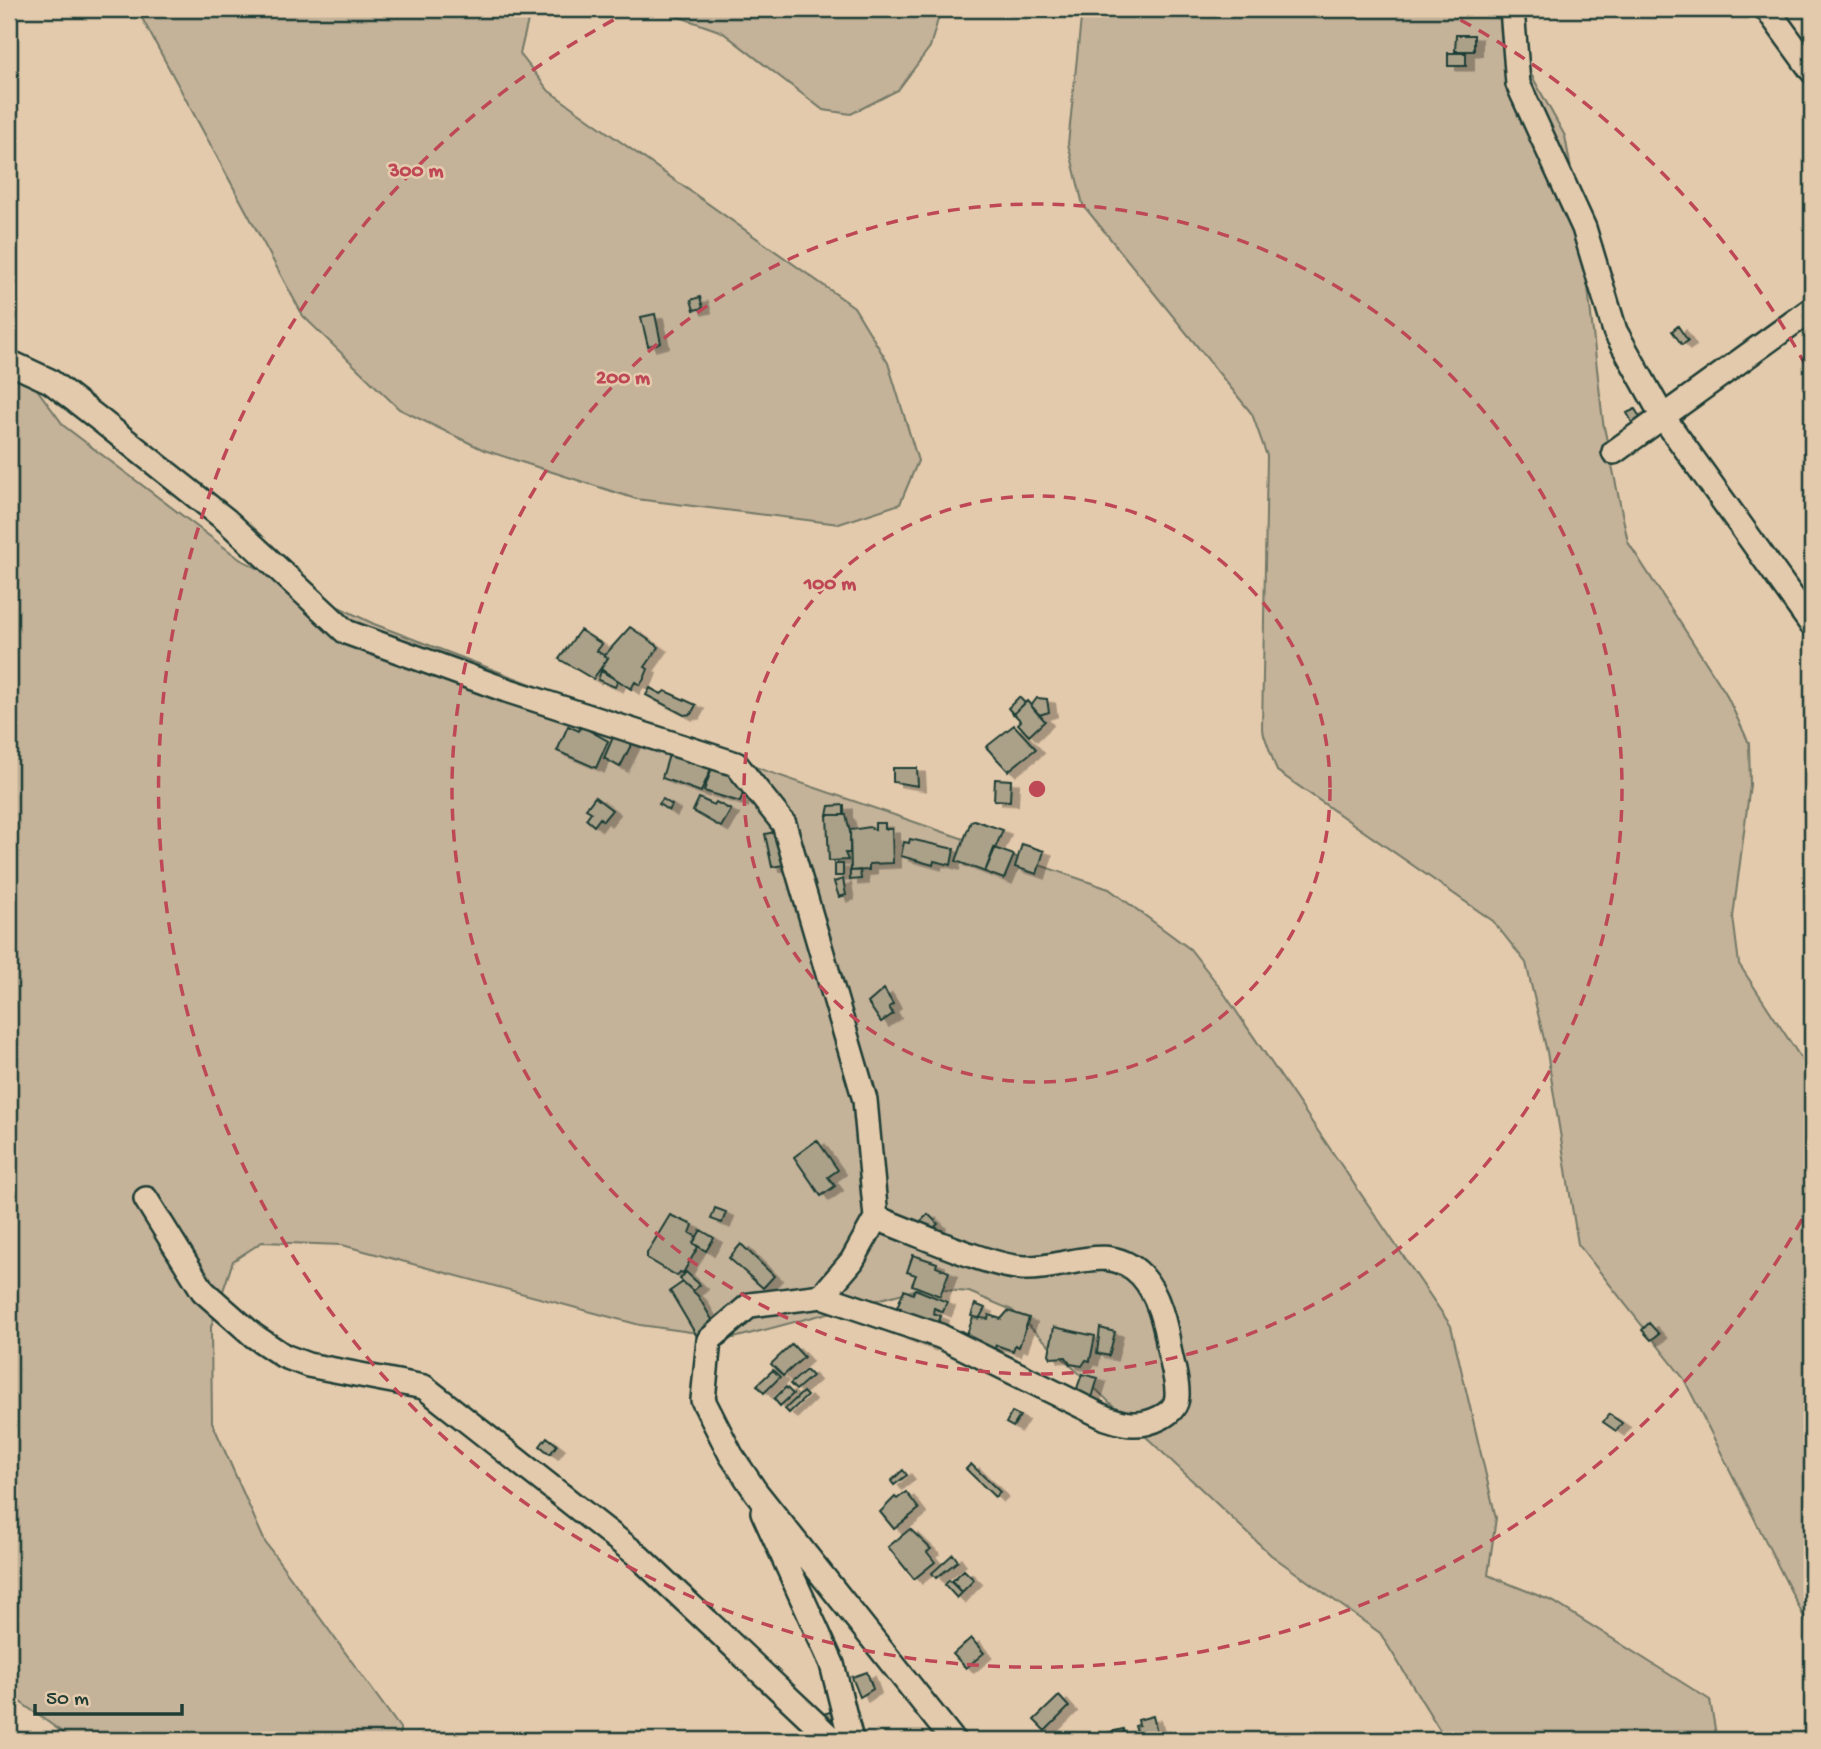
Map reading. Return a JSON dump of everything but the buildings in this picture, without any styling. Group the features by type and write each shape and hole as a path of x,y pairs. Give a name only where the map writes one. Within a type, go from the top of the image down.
{"street":[{"path":"1512,9 1518,84 1584,228 1615,331 1662,417 1812,625"},
{"path":"1767,9 1812,71"},
{"path":"1614,452 1812,309"},
{"path":"9,362 50,381 226,520 346,632 506,690 736,764 784,824 865,1100 876,1218 852,1261 822,1296"},
{"path":"146,1199 203,1292 254,1336 284,1356 309,1365 424,1388 636,1554 833,1740"},
{"path":"876,1218 981,1257 1023,1268 1056,1267 1100,1256 1119,1259 1141,1275 1153,1293 1167,1336 1178,1398 1171,1410 1155,1421 1132,1424 1106,1418 940,1336 822,1296 750,1305 709,1340 703,1401 731,1455 755,1492 953,1740"},
{"path":"755,1492 770,1532 816,1623 832,1664 851,1740"}],"shaded area":[{"path":"137,9 546,9 529,16 520,54 549,91 854,307 888,363 918,461 900,504 839,524 636,499 484,450 399,409 303,316"},
{"path":"657,9 941,9 930,47 898,90 851,114 823,110 722,32"},
{"path":"1082,9 1495,9 1565,136 1581,225 1603,422 1628,542 1725,692 1749,743 1750,785 1733,917 1739,964 1812,1075 1812,1633 1684,1379 1578,1244 1547,1052 1526,963 1493,921 1277,771 1262,729 1267,456 1252,414 1083,205 1068,144"},
{"path":"9,351 64,426 241,560 374,624 691,745 1109,889 1190,949 1219,986 1451,1326 1496,1518 1488,1575 1554,1602 1710,1700 1717,1740 1446,1740 1380,1633 1271,1555 1012,1310 969,1292 922,1288 734,1338 640,1325 342,1245 262,1242 233,1261 211,1327 212,1422 265,1542 400,1728 400,1740 73,1740 9,1694"}]}
